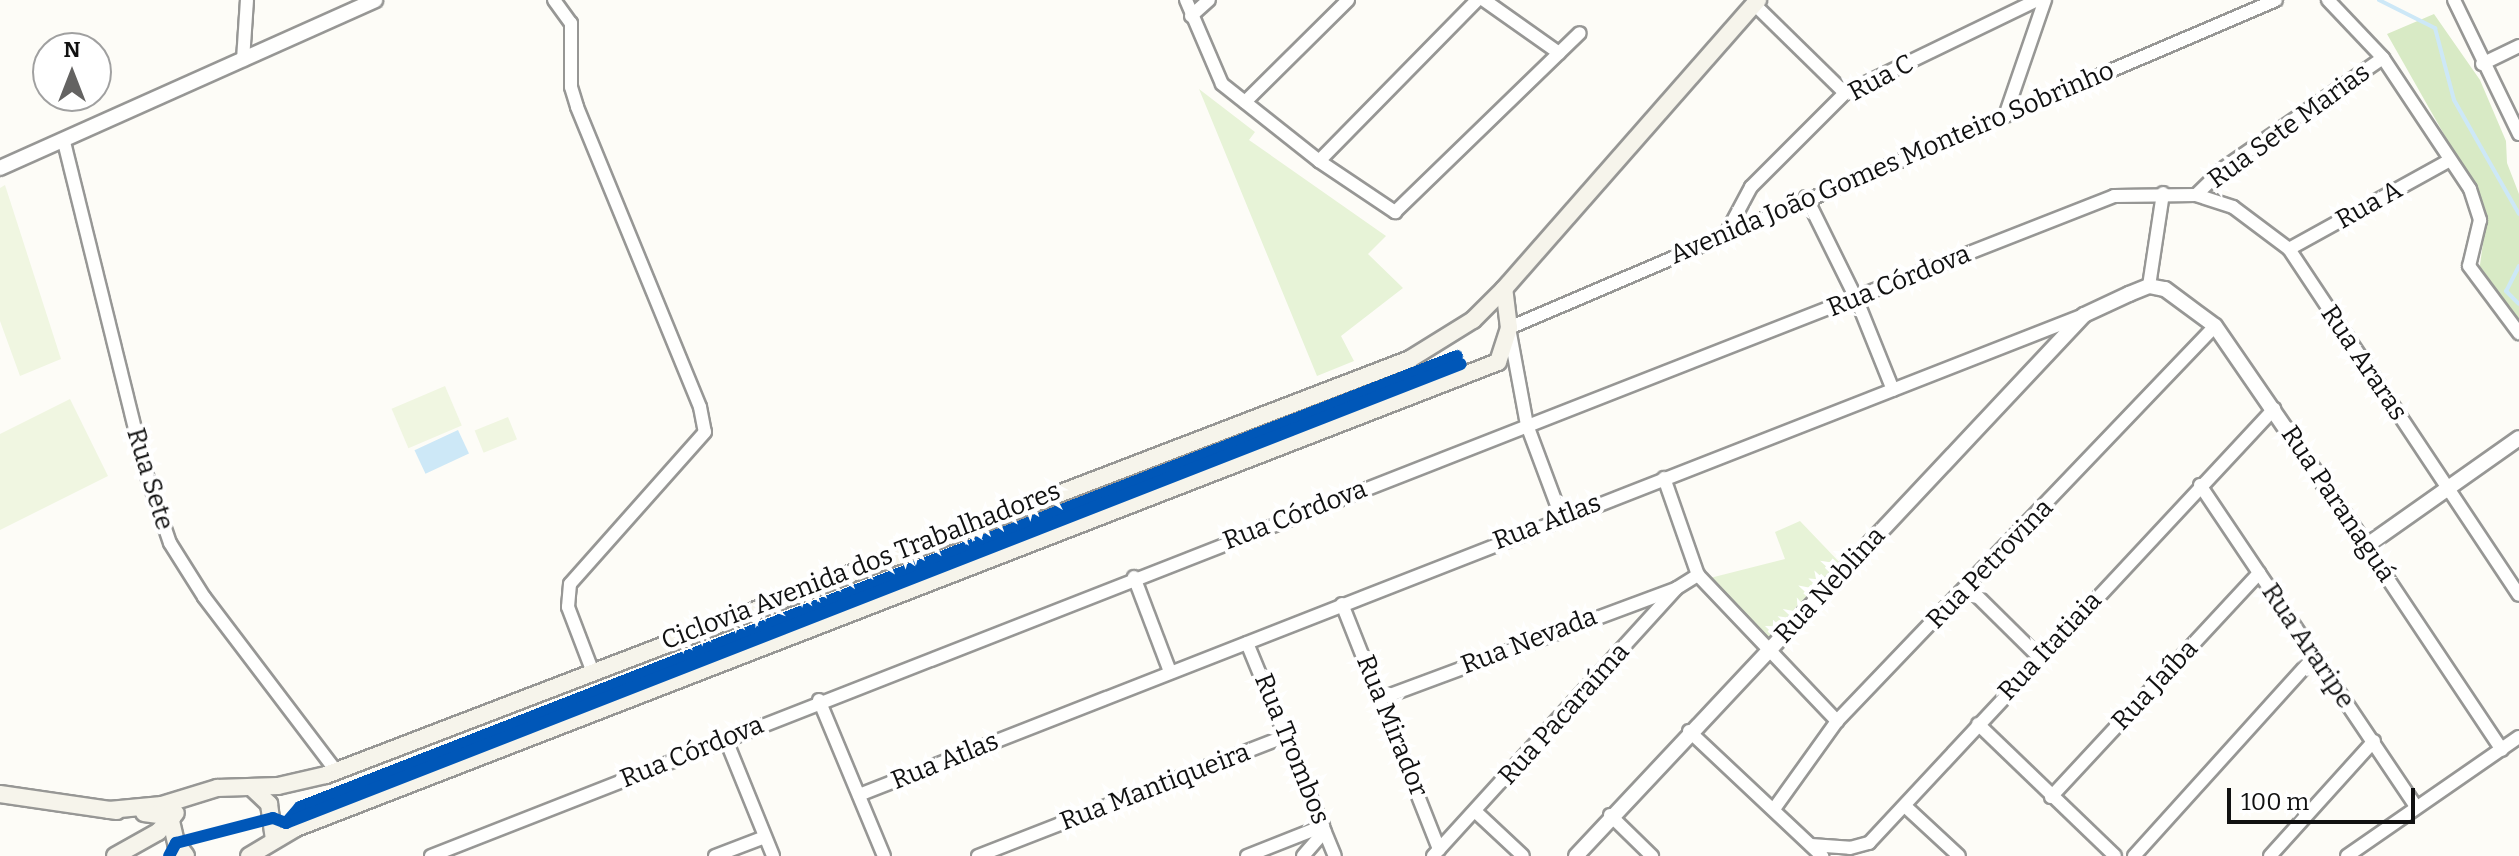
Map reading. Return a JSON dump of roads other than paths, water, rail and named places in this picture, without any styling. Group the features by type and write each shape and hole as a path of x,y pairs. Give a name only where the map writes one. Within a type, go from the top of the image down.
{"main road":[{"path":"109,810 190,797 212,789 278,786 336,771 592,670 1410,359 1473,320 1504,289 1756,2"},
{"path":"249,856 277,848 1498,362 1509,328 1504,289"},
{"path":"1473,320 1494,320 1509,328"},
{"path":"251,787 269,804 277,848"},
{"path":"0,794 172,819"},
{"path":"115,856 172,819 190,797"},
{"path":"172,819 176,843 186,856"}],"street":[{"path":"243,60 247,0"},
{"path":"0,168 64,142 375,0"},
{"path":"554,0 571,23 571,87 577,107 696,397 705,432 570,584 568,607 592,670"},
{"path":"1186,0 1215,76 1319,161 1395,212 1580,33"},
{"path":"1191,16 1209,0"},
{"path":"1245,102 1348,0"},
{"path":"1319,161 1477,0"},
{"path":"1484,0 1559,53"},
{"name":"Rua C","path":"1727,232 1751,187 1845,93 2037,0"},
{"path":"2005,116 2045,0"},
{"name":"Avenida João Gomes Monteiro Sobrinho","path":"1509,328 1806,197 2276,0"},
{"path":"2328,0 2383,58 2479,207 2469,266 2519,333"},
{"path":"2454,0 2482,64 2519,134"},
{"path":"1756,2 1845,93"},
{"path":"2482,64 2519,46"},
{"name":"Rua Sete Marias","path":"2196,195 2224,168 2383,58"},
{"name":"Rua Sete","path":"64,142 145,470 170,543 204,597 336,771"},
{"name":"Rua A","path":"2289,249 2450,160"},
{"path":"2149,286 2163,193"},
{"name":"Rua Araras","path":"2163,193 2196,195 2233,207 2289,249 2519,595"},
{"name":"Rua Córdova","path":"431,856 726,740 819,700 2114,196 2163,193"},
{"path":"1806,197 1856,298 1893,390"},
{"name":"Rua Atlas","path":"859,795 1561,516 2084,315 2149,286"},
{"name":"Rua Paranaguá","path":"2149,286 2165,289 2215,326 2502,750"},
{"name":"Rua Neblina","path":"1576,856 1610,815 1768,652 2084,315"},
{"name":"Rua Petrovina","path":"1774,809 1837,721 2215,326"},
{"path":"1509,328 1527,425 1561,516"},
{"name":"Rua Itatiaia","path":"1811,845 1862,846 1906,807 2039,657 2274,409"},
{"path":"2366,546 2519,438"},
{"path":"1664,478 1698,575 1837,721"},
{"name":"Rua Araripe","path":"2200,485 2416,807"},
{"name":"Rua Jaíba","path":"2051,797 2259,573"},
{"name":"Rua Pacaraíma","path":"1436,852 1476,812 1677,588 1698,575"},
{"path":"1134,577 1170,672"},
{"path":"1968,587 2039,657"},
{"name":"Rua Nevada","path":"1382,698 1677,588"},
{"name":"Rua Mirador","path":"1342,604 1382,698 1436,852"},
{"name":"Rua Trombos","path":"1247,643 1288,735 1335,856"},
{"path":"2134,856 2315,656"},
{"path":"819,700 884,856"},
{"path":"1978,724 2115,856"},
{"path":"1689,731 1822,856"},
{"name":"Rua Mantiqueira","path":"978,856 1288,735"},
{"path":"2347,856 2519,737"},
{"path":"726,740 773,856"},
{"path":"2270,856 2374,741"},
{"path":"1906,807 1959,856"},
{"path":"1476,812 1523,856"},
{"path":"1610,815 1652,856"},
{"path":"1247,856 1324,829"},
{"path":"1303,856 1324,829"},
{"path":"715,856 765,837"}],"water":[{"path":"458,430 469,454 425,474 414,450"}],"waterway":[{"path":"2379,0 2435,28 2454,100 2519,214"},
{"path":"2519,266 2506,291 2519,304"}]}
